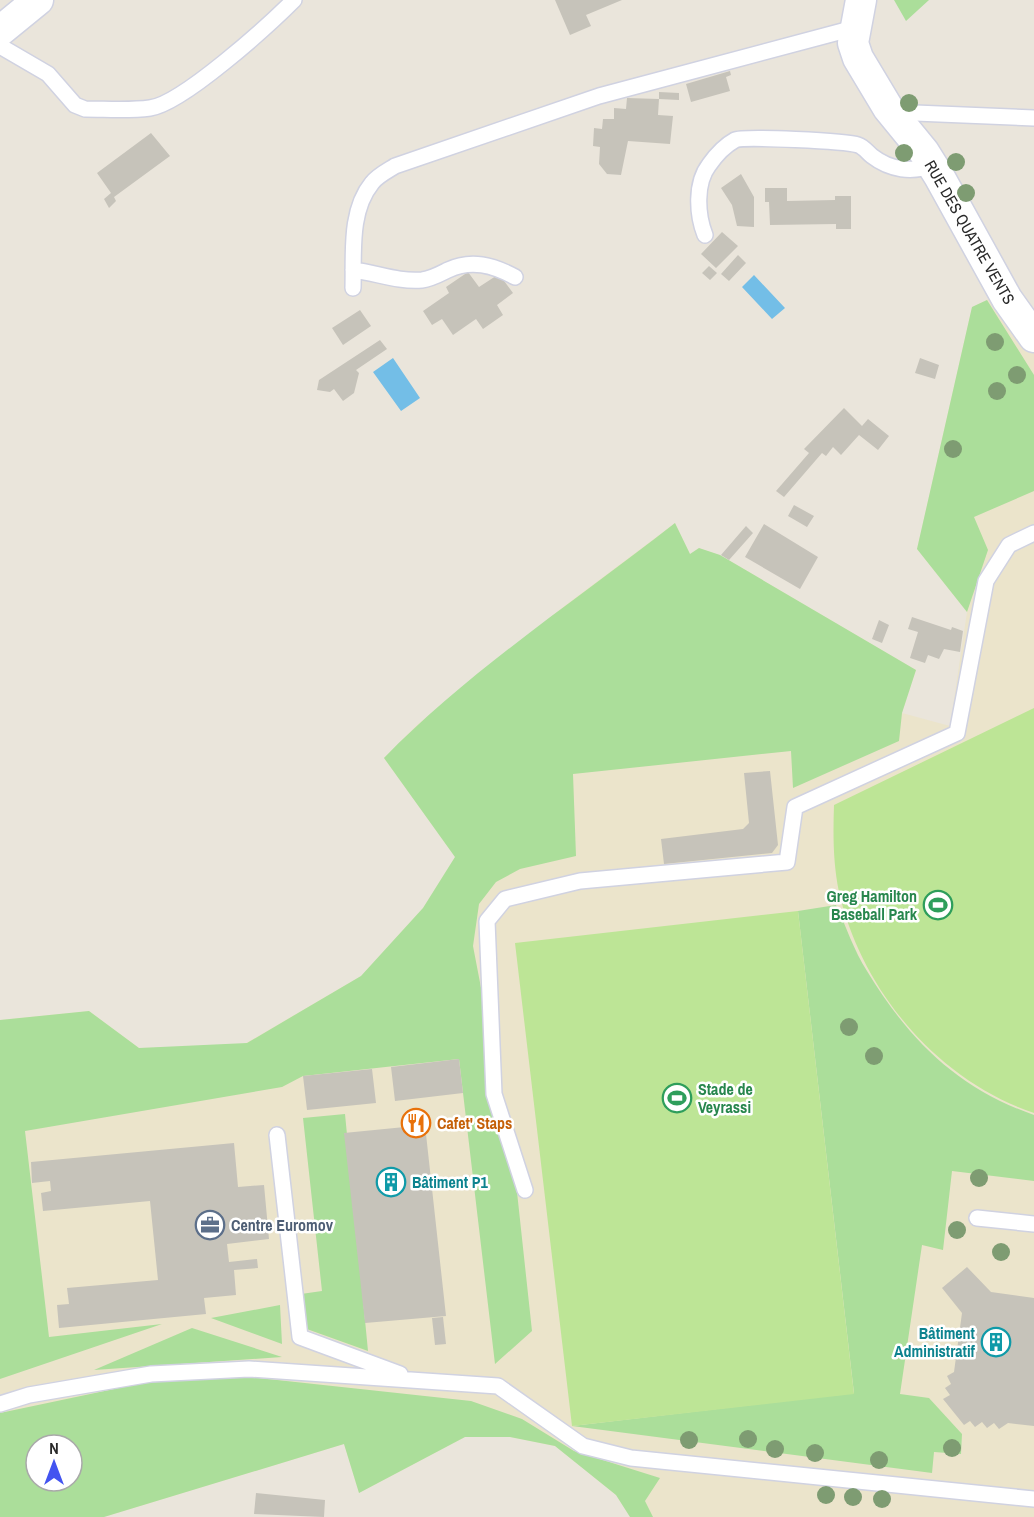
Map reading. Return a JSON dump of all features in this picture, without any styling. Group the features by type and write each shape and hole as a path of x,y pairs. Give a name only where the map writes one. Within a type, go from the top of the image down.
{"street":[{"path":"0,31 38,0"},
{"name":"RUE DES QUATRE VENTS","path":"857,14 853,43 858,58 891,112 933,165 1007,299 1034,338"}],"lane":[{"path":"0,46 48,74 75,105 85,109 152,108 177,99 269,24 294,0"},
{"path":"353,288 354,230 362,199 373,181 394,166 599,96 857,14"},
{"path":"891,112 1034,118"},
{"path":"705,235 699,220 703,173 718,152 737,139 842,141 862,146 873,157 894,168 921,170 933,165"},
{"path":"353,270 399,280 425,280 460,265 479,264 500,268 514,277"},
{"path":"525,1190 495,1094 487,921 506,899 580,881 787,862 795,807 957,733 986,581 1009,545 1034,533"},
{"path":"277,1135 300,1337 417,1380"},
{"path":"977,1218 1034,1224"},
{"path":"0,1404 29,1395 151,1374 249,1369 498,1386 584,1446 631,1458 1034,1499"}],"shaded area":[{"path":"993,297 1034,348 1034,1517 630,1517 616,1495 555,1446 510,1437 465,1437 359,1493 344,1444 104,1517 0,1517 0,1020 89,1011 139,1048 241,1046 361,976 423,908 455,857 384,758 418,724 563,607 675,523 690,554 699,548 720,555 916,670 902,713 950,726 967,612 917,549 972,307"}],"green space":[{"path":"894,0 929,0 906,21"},
{"path":"987,300 1034,375 1034,491 974,517 988,550 967,612 917,549 972,307"},
{"path":"675,523 690,554 699,548 720,555 916,670 902,713 899,741 793,788 791,751 573,774 576,856 520,869 496,882 479,904 473,946 482,993 488,1097 517,1192 532,1331 495,1364 459,1059 303,1076 282,1087 25,1131 49,1337 162,1324 0,1379 0,1020 89,1011 139,1048 247,1043 361,976 423,908 455,857 384,758 417,726 488,665"},
{"name":"Greg Hamilton Baseball Park","path":"1034,708 1034,1113 999,1098 966,1078 936,1055 885,997 850,929 839,892 835,859 834,805"},
{"path":"836,905 862,963 883,996 918,1040 958,1076 981,1091 1034,1115 1034,1181 952,1171 943,1250 922,1245 900,1394 929,1398 962,1434 961,1454 934,1452 932,1473 572,1426 854,1393 798,911"},
{"name":"Stade de Veyrassi","path":"798,911 854,1394 572,1426 515,943"},
{"path":"345,1114 368,1351 304,1328 301,1294 322,1291 303,1118"},
{"path":"280,1305 282,1344 211,1318"},
{"path":"192,1328 282,1357 94,1370"},
{"path":"249,1377 471,1401 522,1419 574,1451 660,1478 645,1501 653,1517 630,1517 616,1495 555,1446 510,1437 465,1437 359,1493 344,1444 104,1517 0,1517 0,1413 152,1381"}],"water":[{"path":"754,275 785,308 772,319 742,287"},
{"path":"393,358 420,398 401,411 373,372"}],"building":[{"path":"555,0 622,0 586,15 591,26 570,35"},
{"path":"730,71 731,75 726,77 730,91 691,102 686,84"},
{"path":"659,92 679,93 679,100 659,99"},
{"path":"627,98 659,99 658,115 673,116 670,144 628,141 621,175 607,174 599,164 600,147 593,146 594,128 602,129 603,119 614,119 614,108 626,109"},
{"path":"151,133 170,156 114,197 116,201 109,208 104,199 111,193 97,173"},
{"path":"741,174 754,197 754,227 737,226 732,205 721,188"},
{"path":"765,188 787,188 787,201 835,200 835,196 851,196 851,229 836,229 836,224 770,225 769,202 765,202"},
{"path":"722,232 738,246 716,268 701,254"},
{"path":"738,255 746,263 729,281 721,274"},
{"path":"709,266 717,273 710,280 702,273"},
{"path":"468,272 479,287 499,274 513,293 497,305 503,315 483,329 476,319 453,335 442,319 432,325 423,311 449,293 446,287"},
{"path":"360,310 371,326 343,345 332,328"},
{"path":"380,340 387,349 356,370 359,373 354,393 343,401 334,389 330,392 317,390 319,380"},
{"path":"920,358 939,365 935,379 915,373"},
{"path":"844,408 862,426 868,419 889,436 878,450 859,435 841,455 833,447 826,456 822,453 784,497 776,491 809,453 804,449"},
{"path":"794,505 814,516 807,527 788,516"},
{"path":"764,524 818,557 800,589 745,557"},
{"path":"746,526 753,533 729,560 721,555"},
{"path":"912,617 951,630 952,627 963,631 960,652 944,649 939,659 928,655 925,663 910,658 918,632 908,629"},
{"path":"879,620 889,625 882,643 872,639"},
{"path":"770,771 778,845 772,853 664,864 661,839 743,829 749,823 744,773"},
{"path":"459,1059 463,1093 395,1101 391,1067"},
{"path":"372,1069 376,1103 307,1110 303,1076"},
{"name":"Bâtiment P1","path":"425,1125 446,1316 365,1323 344,1133"},
{"name":"Centre Euromov","path":"234,1143 238,1187 264,1185 269,1239 227,1244 229,1262 257,1259 258,1268 234,1270 236,1295 204,1298 206,1314 59,1328 57,1305 69,1304 67,1288 158,1280 150,1201 43,1211 41,1193 51,1191 50,1181 32,1183 31,1162"},
{"name":"Bâtiment Administratif","path":"967,1267 991,1292 1034,1298 1034,1426 1008,1423 999,1429 994,1423 987,1428 982,1422 975,1427 970,1421 964,1425 943,1399 950,1395 945,1388 951,1384 947,1376 954,1372 962,1313 942,1288"},
{"path":"443,1317 446,1344 435,1345 432,1318"},
{"path":"256,1493 325,1500 324,1517 254,1514"}],"place":[{"name":"Greg Hamilton Baseball Park","path":"938,905"},
{"name":"Stade de Veyrassi","path":"677,1098"},
{"name":"Cafet' Staps","path":"416,1123"},
{"name":"Bâtiment P1","path":"391,1182"},
{"name":"Centre Euromov","path":"210,1225"},
{"name":"Bâtiment Administratif","path":"996,1342"}]}
